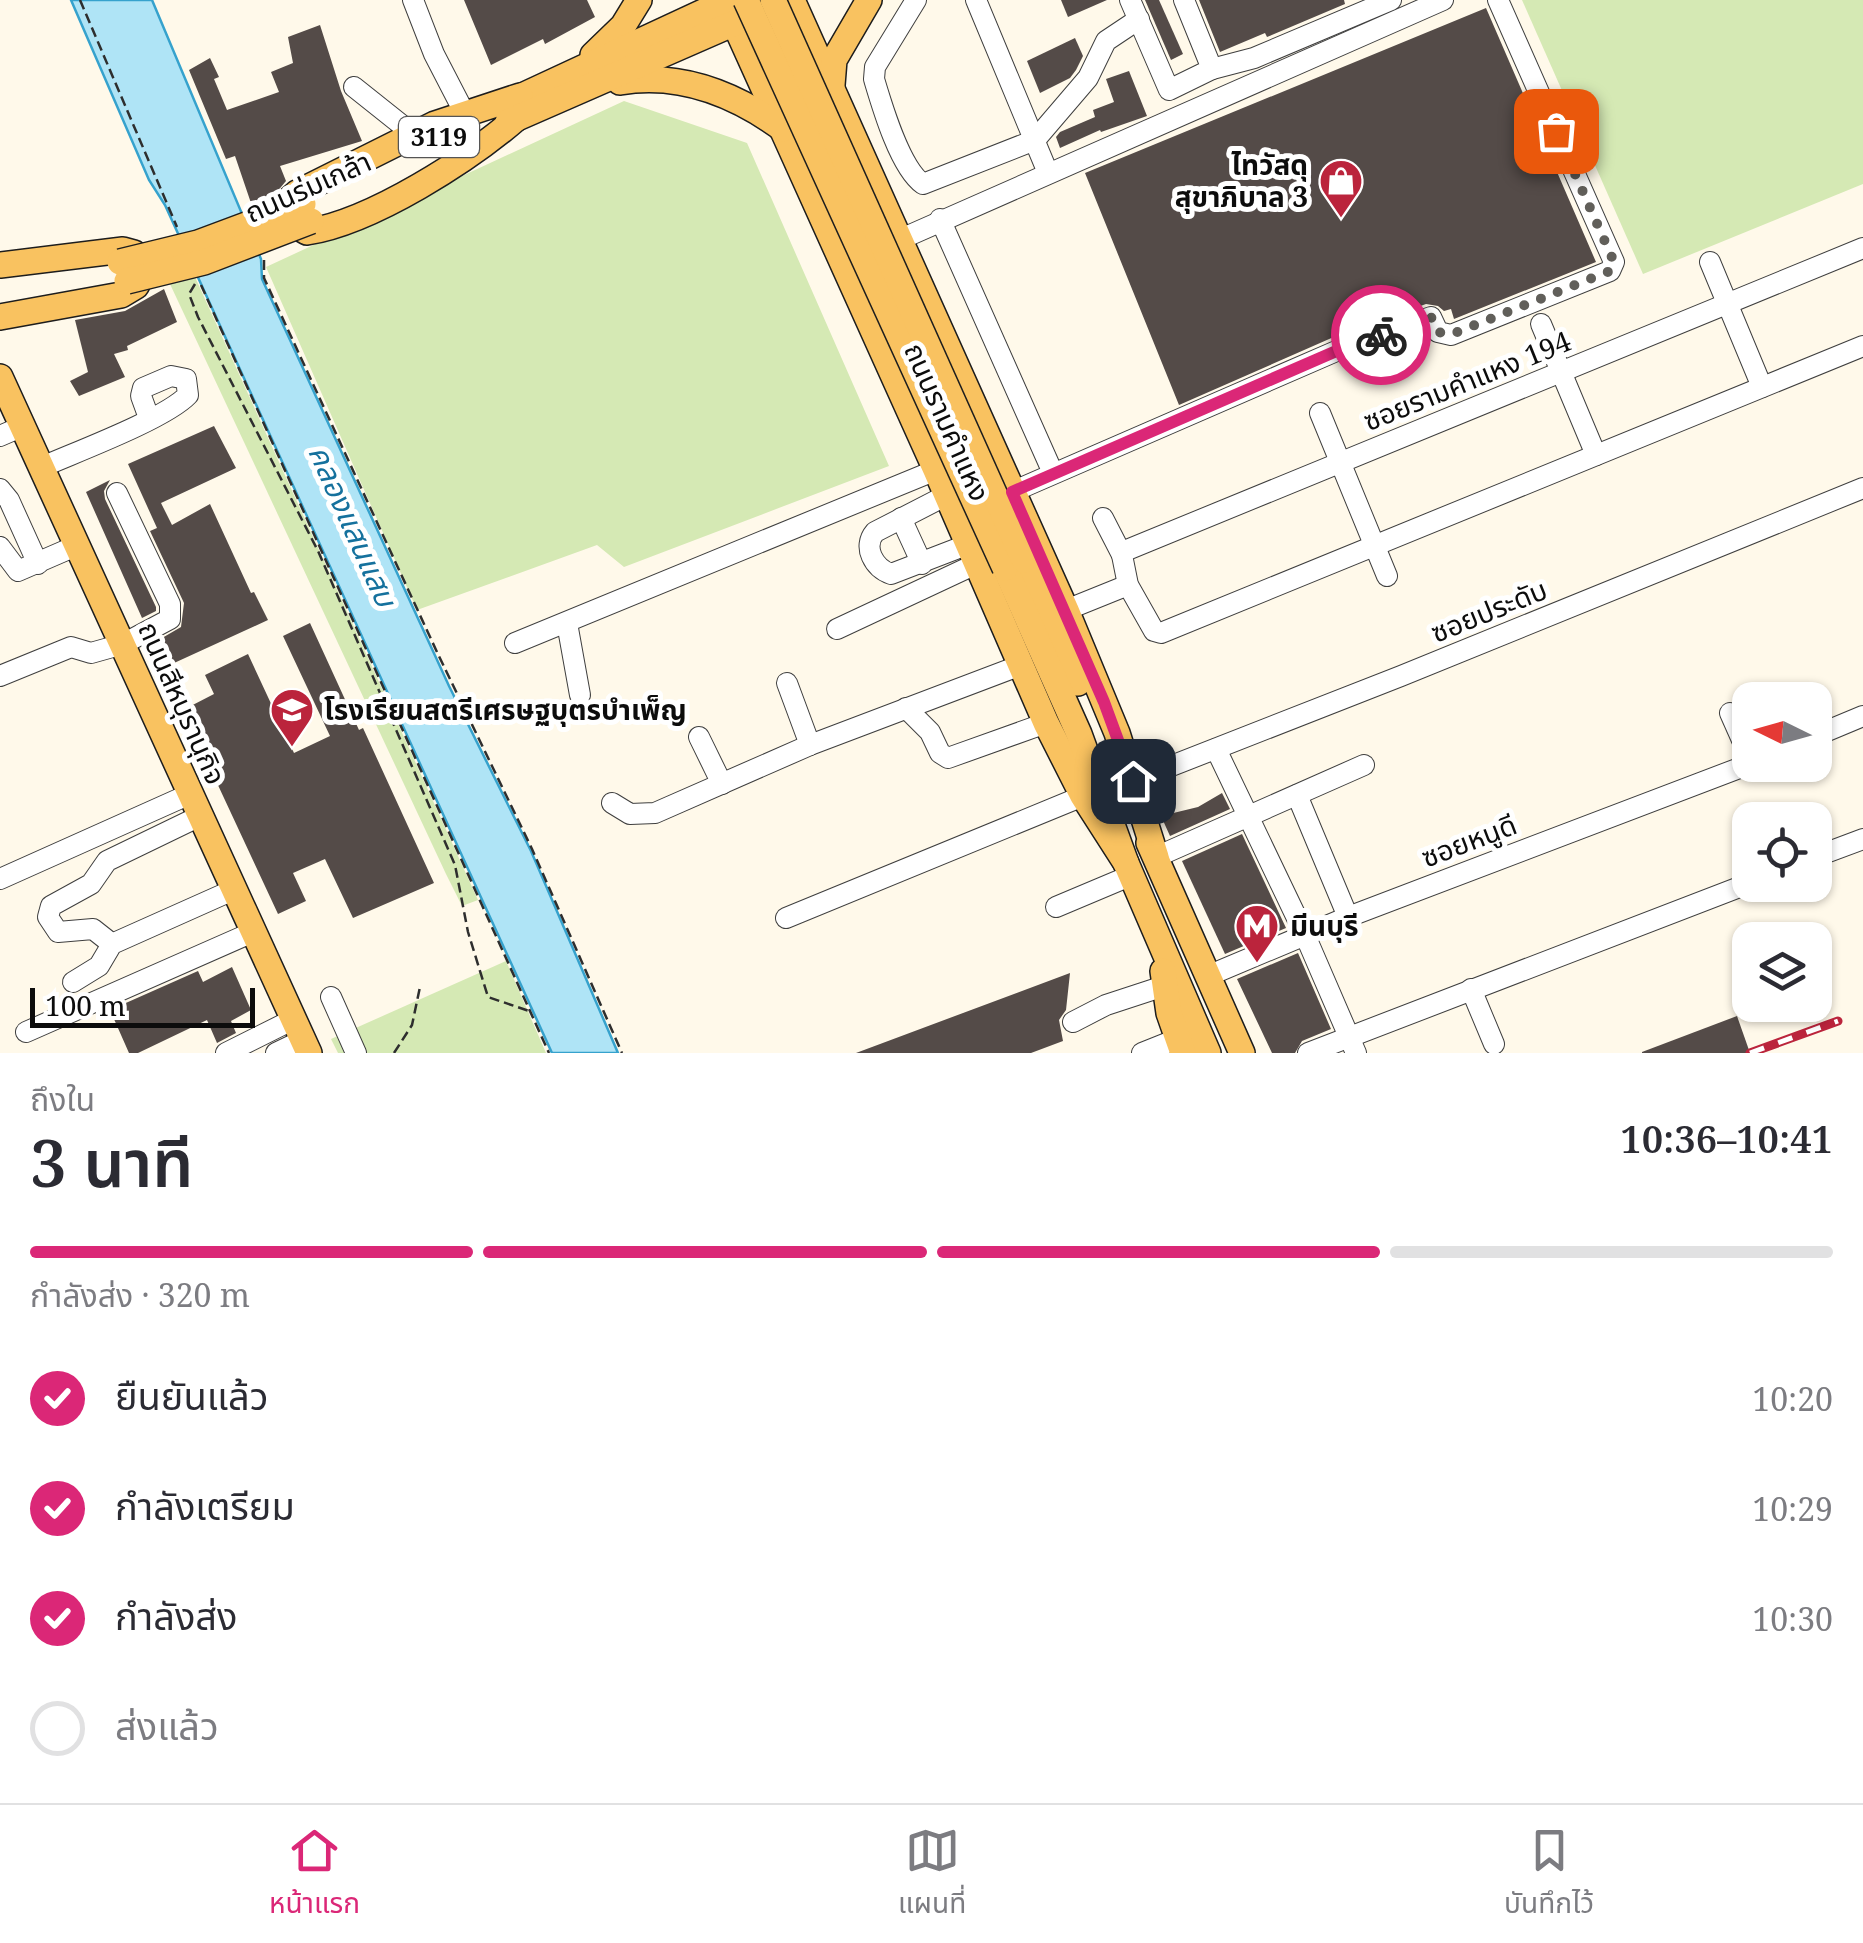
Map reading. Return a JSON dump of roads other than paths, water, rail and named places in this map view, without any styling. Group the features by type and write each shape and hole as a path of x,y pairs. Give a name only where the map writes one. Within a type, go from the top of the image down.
{"main road":[{"path":"578,81 624,26 639,0"},
{"name":"ถนนรามคำแหง","path":"773,0 1014,564 1129,869 1208,1053"},
{"name":"ถนนร่มเกล้า","path":"0,300 123,272 204,262 267,238 307,212 732,5 789,0"},
{"name":"ถนนรามคำแหง","path":"789,0 832,85 1066,610 1117,732 1156,857"},
{"path":"832,85 834,60 869,0"},
{"name":"ถนนรามคำแหง","path":"732,5 1014,564 1156,857 1242,1053"},
{"name":"ถนนรามคำแหง","path":"732,5 1046,723 1083,796 1129,869"},
{"path":"788,140 776,88 777,78 783,72 801,74 851,129"},
{"path":"578,81 646,78 690,84 736,98 788,140"},
{"path":"520,106 485,146 458,164 340,224 307,232 286,220 286,202 297,193 414,134 465,114 520,106"},
{"name":"ถนนร่มเกล้า","path":"0,277 123,272 198,243 307,212"},
{"path":"0,264 123,250 134,253 142,275 136,286 121,295 0,317"},
{"name":"ถนนสีหบุรานุกิจ","path":"0,377 11,431 42,468 302,1038"},
{"path":"1163,949 1164,986 1180,1046"},
{"path":"1210,975 1262,1053"}],"street":[{"path":"413,0 434,54 465,114"},
{"path":"916,0 875,67 874,79 904,160 916,180 930,184 1035,140 1088,78 1106,41 1134,10 1169,90 1212,68 1254,58 1391,0"},
{"path":"976,0 1048,173"},
{"path":"1184,0 1212,68"},
{"path":"900,239 1443,0"},
{"path":"1012,492 1341,349 1431,317 1438,332 1450,335 1610,271 1614,262 1498,0"},
{"path":"354,87 414,134"},
{"path":"940,219 1053,473"},
{"name":"ซอยรามคำแหง 194","path":"1122,555 1126,550 1863,248"},
{"path":"1710,262 1762,387"},
{"path":"1541,324 1596,456"},
{"path":"1104,518 1122,555 1128,585 1154,632 1161,634 1863,346"},
{"path":"1320,413 1386,576"},
{"path":"42,468 150,418"},
{"path":"514,643 936,470"},
{"name":"ซอยประดับ","path":"1133,781 1863,488"},
{"path":"0,489 38,564"},
{"path":"0,676 71,647 91,652 124,644 166,622 172,613 117,492"},
{"path":"947,496 871,535 869,550 878,566 891,574 973,554"},
{"path":"901,518 922,564"},
{"path":"0,546 18,570 78,545"},
{"path":"837,628 973,554"},
{"path":"1066,610 1128,585"},
{"path":"567,623 580,695"},
{"path":"612,803 630,814 654,814 810,745 1021,665"},
{"path":"787,683 810,745"},
{"path":"906,708 930,732 940,754 948,758 1046,723"},
{"path":"1730,712 1732,717"},
{"path":"1832,729 1863,716"},
{"path":"699,737 722,784"},
{"path":"1216,749 1305,935 1352,1045"},
{"path":"1156,857 1364,765"},
{"name":"ซอยหนูดี","path":"1210,975 1732,768"},
{"path":"1297,795 1348,918"},
{"path":"786,918 1083,796"},
{"path":"0,880 195,805"},
{"path":"112,944 93,929 58,932 48,917 51,906 91,884 101,867 195,805"},
{"path":"1832,851 1858,841 1863,864"},
{"path":"1056,907 1129,869"},
{"path":"73,982 99,966 112,944 233,890"},
{"path":"1308,1053 1352,1045 1470,989 1732,890"},
{"path":"26,1032 252,932"},
{"path":"1073,1022 1106,1005 1164,986"},
{"path":"1470,989 1494,1044"},
{"path":"331,997 356,1053"},
{"path":"226,1053 302,1038"},
{"path":"276,1053 302,1038"},
{"path":"1142,1053 1180,1046"}],"water":[{"name":"คลองแสนแสบ","path":"71,0 152,0 261,259 262,279 449,686 531,851 618,1053 552,1053 165,205 149,180"}],"railway":[{"path":"1750,1053 1838,1021"}],"place":[{"name":"ไทวัสดุ สุขาภิบาล 3","path":"1341,219"},
{"name":"โรงเรียนสตรีเศรษฐบุตรบำเพ็ญ","path":"292,748"},
{"name":"มีนบุรี","path":"1257,964"}]}
